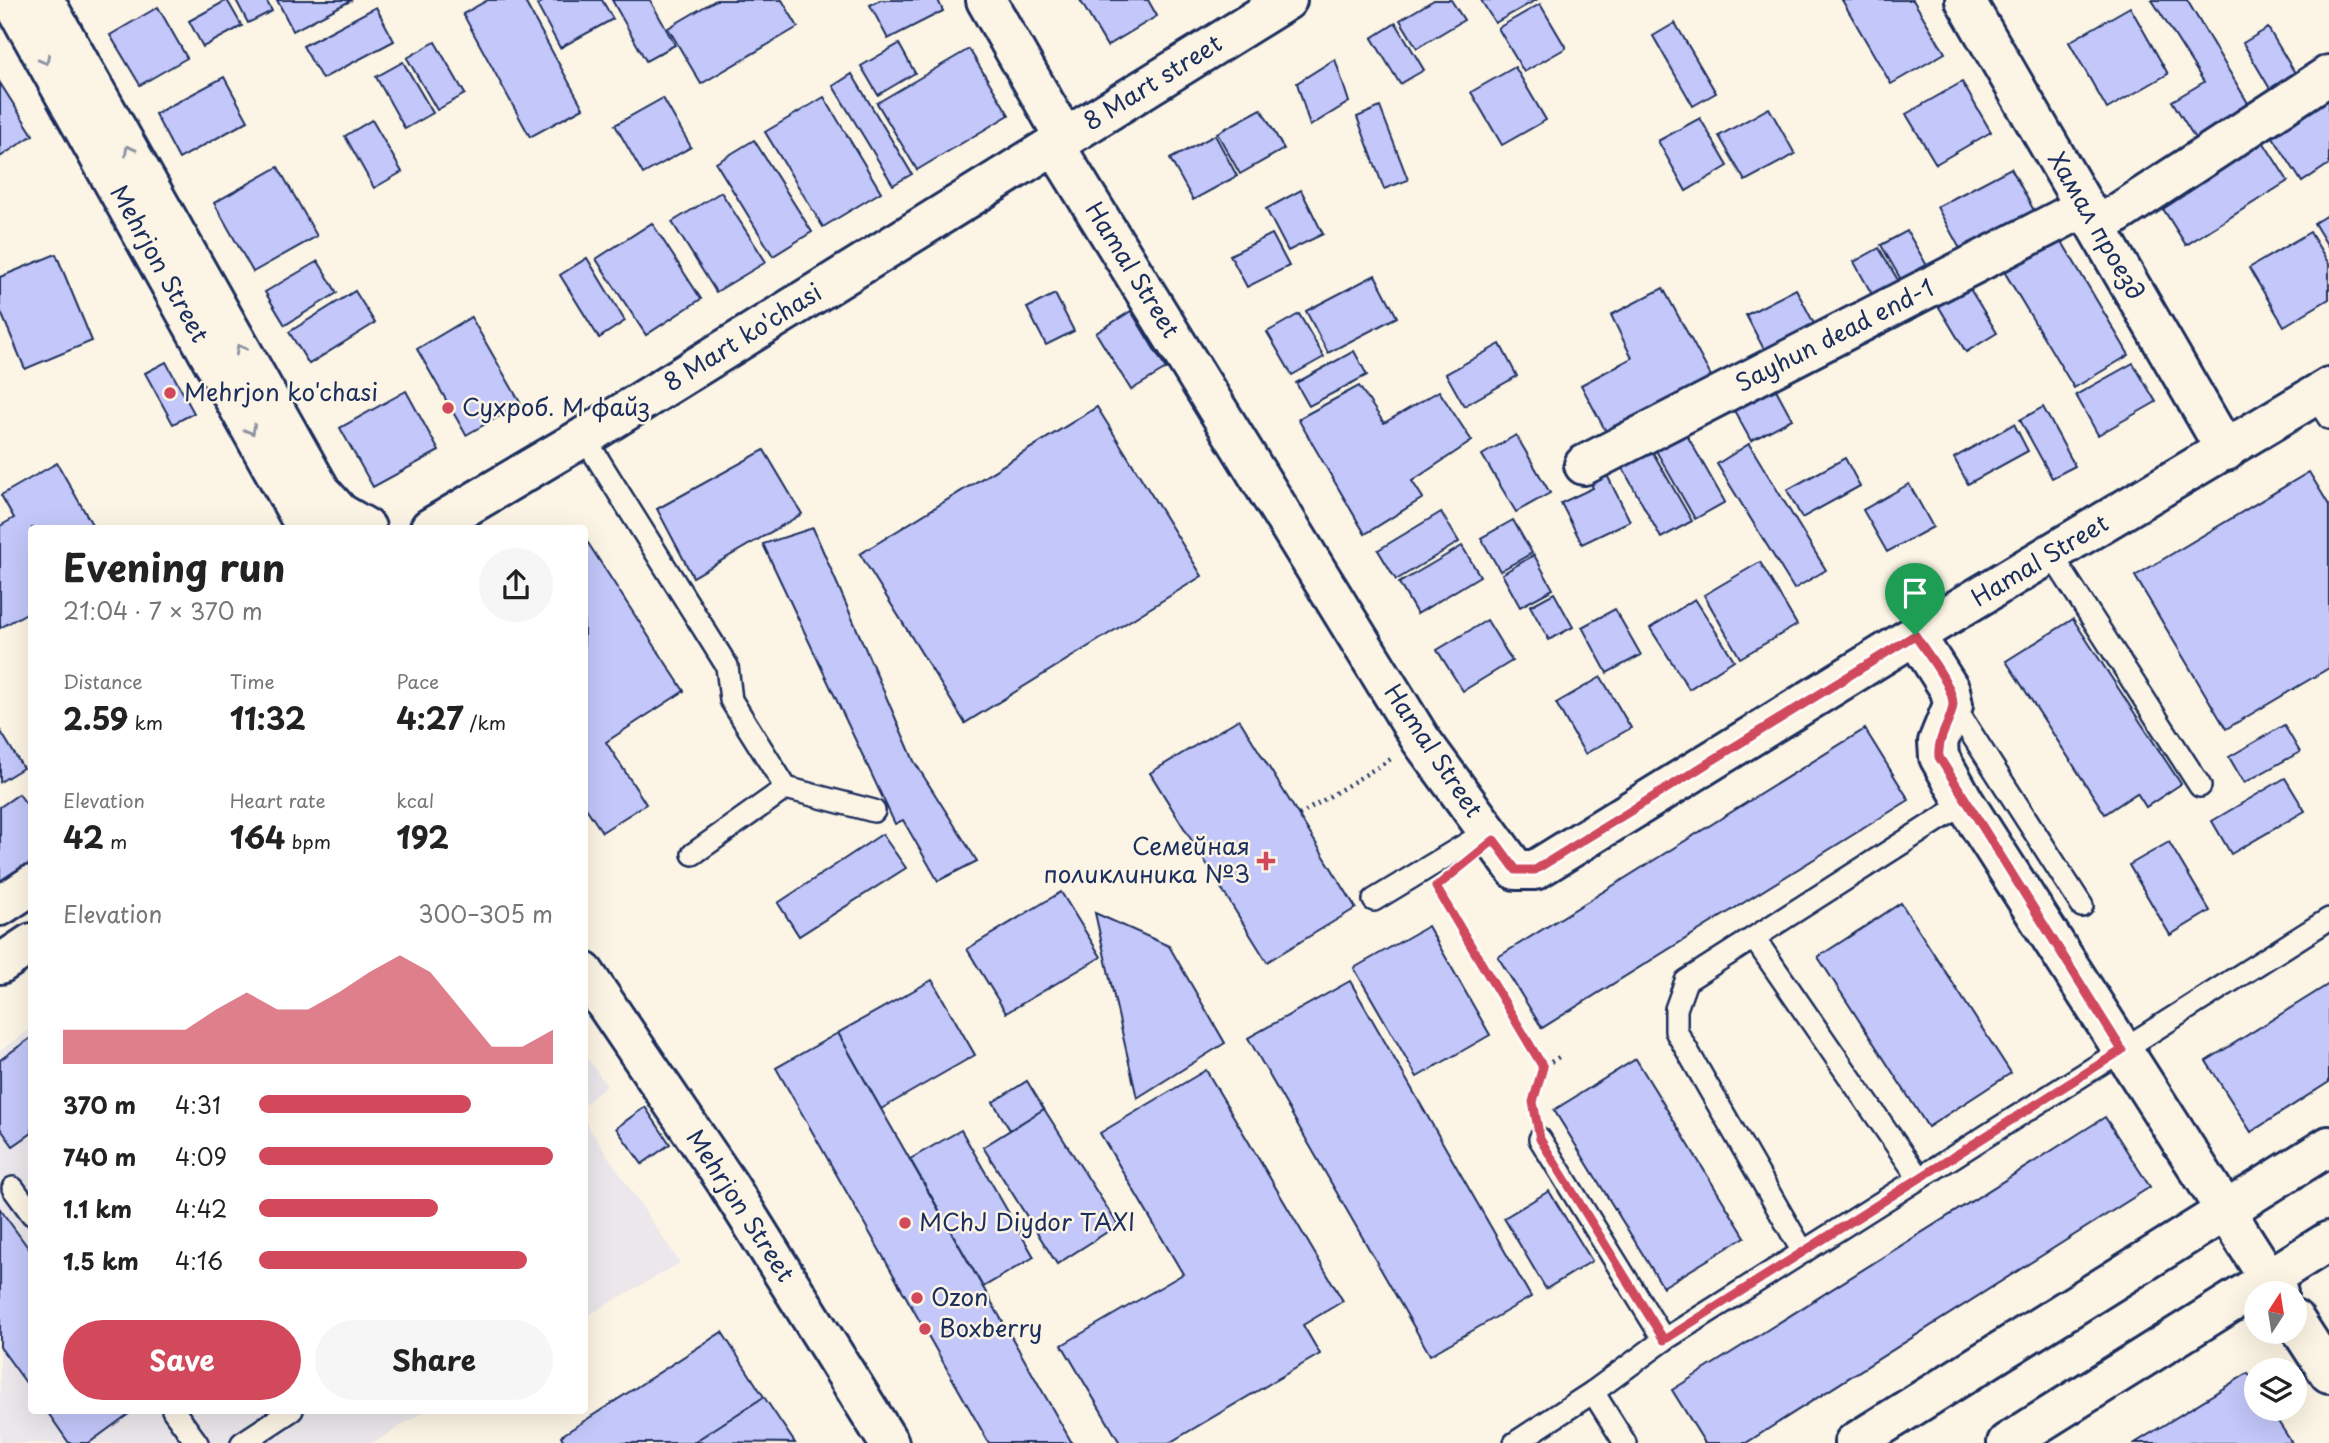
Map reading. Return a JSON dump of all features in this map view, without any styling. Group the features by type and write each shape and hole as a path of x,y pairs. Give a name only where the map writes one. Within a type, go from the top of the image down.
{"street":[{"name":"Mehrjon Street","path":"12,0 304,525"},
{"name":"Mehrjon Street","path":"44,0 327,511 340,513 361,525"},
{"name":"Hamal Street","path":"986,0 1059,140 1421,740 1516,870 1535,870 1915,635 2226,451 2324,400"},
{"name":"8 Mart street","path":"1059,140 1287,0"},
{"name":"Хамал проезд","path":"1965,0 2226,451"},
{"name":"Sayhun dead end-1","path":"1584,465 2091,217 2329,75"},
{"name":"8 Mart ko'chasi","path":"435,525 584,437 1059,140"},
{"path":"1915,635 1950,690 1953,705 1938,742 1939,757 1965,803 2271,1281"},
{"path":"0,906 28,888"},
{"path":"0,964 28,946"},
{"name":"Mehrjon Street","path":"588,978 727,1183 888,1443"},
{"path":"1854,1443 2329,1146"},
{"path":"2280,1281 2329,1241"},
{"path":"2007,1443 2244,1304"},
{"path":"2307,1339 2329,1373"}],"lane":[{"path":"584,437 727,666 731,700 786,788 874,811"},
{"path":"2051,554 2200,786"},
{"path":"1953,705 2082,906"},
{"path":"693,854 786,788"},
{"path":"1803,1252 1676,1031 1676,1009 1686,981 1965,803"},
{"path":"1374,900 1488,831"},
{"path":"1515,1443 1540,1436 1593,1392 1664,1340 2329,919"},
{"path":"1754,938 1919,1178"},
{"path":"1540,1139 1664,1340"},
{"path":"13,1188 28,1209"},
{"path":"1593,1392 1625,1443"},
{"path":"176,1414 197,1443"},
{"path":"242,1443 286,1414"}],"path":[{"path":"1298,815 1421,740"},
{"path":"1436,887 1543,1067"},
{"path":"1540,1139 1533,1102 1543,1067 1562,1055"}],"shaded area":[{"path":"28,1030 28,1414 420,1414 373,1443 0,1443 0,1051"},
{"path":"588,1059 607,1086 588,1102"},
{"path":"588,1126 680,1263 588,1315"}],"building":[{"path":"227,0 242,26 203,47 189,21"},
{"path":"236,0 266,0 272,11 248,23"},
{"path":"277,0 352,0 293,31"},
{"path":"488,0 524,0 583,108 530,137 463,14"},
{"path":"546,0 602,0 613,19 560,48 537,5"},
{"path":"612,0 650,0 675,45 646,61"},
{"path":"716,0 782,0 798,27 701,84 668,28"},
{"path":"880,0 938,0 943,11 888,39 870,5"},
{"path":"1080,0 1148,0 1157,16 1107,46"},
{"path":"1434,0 1451,0 1464,20 1417,48 1400,20"},
{"path":"1481,0 1536,0 1495,23"},
{"path":"1842,0 1913,0 1945,53 1891,84"},
{"path":"2152,0 2187,0 2255,115 2201,148 2172,101 2204,82"},
{"path":"1540,4 1566,48 1524,72 1498,28"},
{"path":"158,7 187,58 140,85 110,35"},
{"path":"376,7 394,41 322,79 303,46"},
{"path":"2130,7 2168,74 2107,109 2069,42"},
{"path":"1396,23 1424,70 1400,84 1372,38"},
{"path":"1675,23 1716,93 1693,106 1653,36"},
{"path":"2268,28 2304,88 2279,104 2243,43"},
{"path":"435,42 465,94 437,110 407,58"},
{"path":"899,44 915,73 878,95 861,66"},
{"path":"969,49 1009,115 917,170 877,103"},
{"path":"1335,59 1349,102 1310,126 1297,83"},
{"path":"403,62 433,113 405,129 376,77"},
{"path":"1515,67 1546,120 1502,145 1471,92"},
{"path":"852,74 912,174 893,185 833,86"},
{"path":"224,77 248,121 179,159 155,114"},
{"path":"1962,82 1991,132 1936,164 1906,114"},
{"path":"0,83 33,135 0,157"},
{"path":"824,97 881,192 823,227 765,132"},
{"path":"663,98 691,147 643,174 615,125"},
{"path":"2329,100 2329,164 2302,182 2273,137"},
{"path":"1380,107 1408,180 1384,189 1357,117"},
{"path":"1769,108 1795,154 1745,181 1719,136"},
{"path":"1261,109 1284,149 1240,174 1217,133"},
{"path":"1700,118 1728,166 1686,191 1658,141"},
{"path":"372,120 402,172 374,188 345,136"},
{"path":"1215,135 1237,176 1193,200 1170,159"},
{"path":"754,140 812,232 773,256 716,163"},
{"path":"2262,140 2288,181 2186,245 2160,204"},
{"path":"278,167 317,236 253,272 214,203"},
{"path":"2011,168 2038,218 1965,258 1937,207"},
{"path":"1301,190 1323,234 1288,251 1266,209"},
{"path":"721,192 766,262 716,292 672,222"},
{"path":"2329,214 2329,248 2314,223"},
{"path":"652,223 701,299 646,335 596,259"},
{"path":"2055,230 2129,355 2074,388 1999,263"},
{"path":"1907,231 1933,276 1907,290 1881,245"},
{"path":"2310,232 2329,264 2329,299 2284,326 2249,268"},
{"path":"1272,234 1289,266 1247,287 1230,255"},
{"path":"1879,248 1905,292 1879,307 1854,262"},
{"path":"56,254 92,341 25,369 0,310 0,277"},
{"path":"587,258 625,321 599,338 560,275"},
{"path":"318,261 337,293 285,325 265,292"},
{"path":"1375,275 1397,317 1328,353 1306,311"},
{"path":"1967,284 1997,333 1966,352 1936,302"},
{"path":"1663,288 1717,387 1612,443 1581,385 1632,358 1611,315"},
{"path":"1796,289 1820,335 1770,361 1746,315"},
{"path":"355,291 375,323 309,364 289,332"},
{"path":"1055,294 1074,331 1046,345 1027,308"},
{"path":"1131,311 1166,369 1131,390 1096,333"},
{"path":"1299,314 1324,357 1292,375 1267,332"},
{"path":"471,317 521,404 466,435 417,349"},
{"path":"1500,344 1517,376 1464,406 1446,374"},
{"path":"1354,351 1367,375 1309,406 1296,383"},
{"name":"Mehrjon ko'chasi","path":"166,362 194,413 173,424 145,373"},
{"path":"2133,363 2156,402 2098,435 2076,395"},
{"path":"1772,382 1792,419 1751,441 1731,405"},
{"path":"1359,386 1384,423 1439,391 1472,441 1412,481 1423,498 1365,534 1298,419"},
{"path":"406,391 439,451 373,487 340,428"},
{"path":"1097,407 1202,576 965,723 860,554"},
{"path":"2043,407 2075,466 2052,478 2020,420"},
{"path":"2014,424 2028,451 1968,484 1954,458"},
{"path":"1685,432 1725,502 1695,519 1655,449"},
{"path":"1516,435 1550,493 1516,512 1482,455"},
{"path":"1749,444 1826,570 1794,589 1717,464"},
{"path":"764,450 802,514 693,577 657,509"},
{"path":"1652,451 1692,521 1661,538 1622,467"},
{"path":"1845,458 1860,486 1802,518 1787,490"},
{"path":"57,463 92,525 28,525 28,612 0,628 0,526 14,518 1,495"},
{"path":"1601,463 1630,521 1582,544 1561,503 1593,488 1586,471"},
{"path":"2309,472 2329,505 2329,668 2226,729 2135,576"},
{"path":"1909,484 1933,527 1887,552 1863,510"},
{"path":"1441,512 1459,542 1396,580 1378,550"},
{"path":"1513,520 1532,553 1500,571 1481,538"},
{"path":"813,528 914,761 977,861 938,881 903,820 895,824 763,544"},
{"path":"588,543 684,691 606,742 646,804 602,832 588,811"},
{"path":"1462,546 1480,576 1417,614 1399,583"},
{"path":"1534,555 1553,589 1520,607 1502,574"},
{"path":"1760,562 1797,625 1740,658 1704,595"},
{"path":"1554,593 1573,627 1549,640 1530,606"},
{"path":"1695,599 1734,660 1689,689 1650,628"},
{"path":"1615,609 1641,655 1607,673 1582,627"},
{"path":"2073,619 2181,784 2146,807 2137,793 2105,814 2006,661"},
{"path":"1487,620 1512,661 1463,691 1437,650"},
{"path":"1601,677 1631,728 1585,754 1556,703"},
{"name":"Семейная поликлиника №3","path":"1239,719 1356,908 1267,962 1150,773"},
{"path":"2284,725 2300,752 2244,783 2229,757"},
{"path":"1865,729 1909,800 1542,1028 1498,957"},
{"path":"0,730 23,768 0,782"},
{"path":"2285,778 2305,811 2231,854 2212,821"},
{"path":"19,794 28,806 28,871 0,889 0,807"},
{"path":"882,834 906,868 799,936 778,903"},
{"path":"2169,842 2210,911 2170,935 2129,865"},
{"path":"1061,892 1101,957 1006,1013 967,949"},
{"path":"1901,903 2011,1073 1928,1127 1818,957"},
{"path":"1095,913 1169,946 1225,1043 1137,1098"},
{"path":"1428,926 1490,1035 1417,1077 1354,968"},
{"path":"932,980 975,1055 881,1109 838,1033"},
{"path":"1350,981 1531,1297 1430,1355 1248,1038"},
{"path":"2329,984 2329,1082 2251,1132 2206,1061"},
{"name":"MChJ Diydor TAXI","path":"838,1033 1072,1443 989,1443 776,1068"},
{"path":"28,1040 28,1136 13,1146 0,1128 0,1060"},
{"path":"1636,1059 1745,1237 1663,1287 1554,1110"},
{"path":"1206,1070 1343,1301 1303,1325 1320,1354 1169,1443 1120,1443 1062,1345 1183,1274 1100,1133"},
{"path":"1027,1081 1044,1109 1010,1130 993,1102"},
{"path":"645,1107 670,1144 642,1164 616,1128"},
{"path":"1044,1109 1118,1225 1057,1264 983,1147"},
{"path":"2105,1117 2150,1187 1746,1443 1705,1443 1672,1390"},
{"path":"961,1130 1034,1257 983,1287 910,1159"},
{"path":"1549,1191 1592,1261 1546,1289 1504,1218"},
{"path":"0,1209 28,1248 28,1386 0,1347"},
{"path":"722,1332 764,1397 693,1443 565,1443 561,1436"},
{"path":"2244,1375 2244,1421 2278,1421 2292,1443 2135,1443"},
{"path":"764,1397 795,1443 694,1442"},
{"path":"49,1414 129,1414 89,1443 69,1443"}],"place":[{"name":"Mehrjon ko'chasi","path":"170,393"},
{"name":"Сухроб. М файз","path":"448,408"},
{"name":"Семейная поликлиника №3","path":"1266,861"},
{"name":"MChJ Diydor TAXI","path":"905,1223"},
{"name":"Ozon","path":"917,1298"},
{"name":"Boxberry","path":"925,1329"}],"route":[{"path":"1915,635 1950,690 1953,705 1938,742 1939,757 1965,803 2122,1050 1664,1340 1540,1139 1533,1102 1543,1067 1436,887 1494,840 1516,870 1535,870 1915,635"}]}
